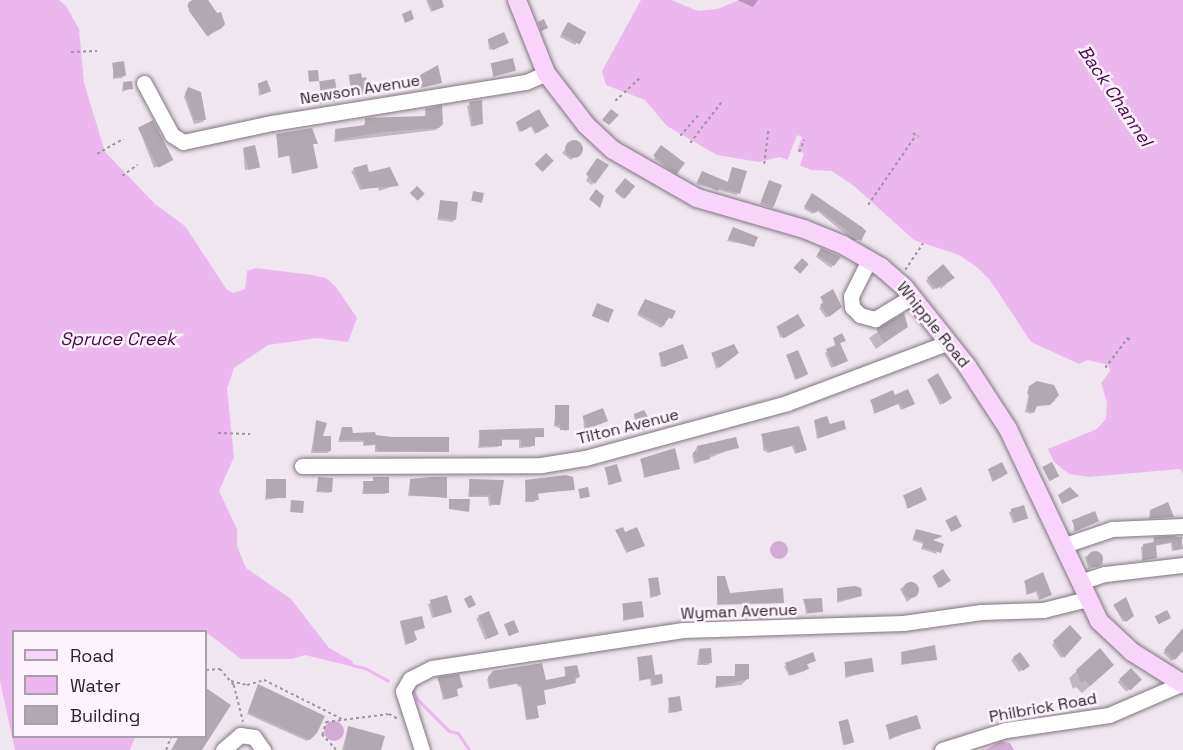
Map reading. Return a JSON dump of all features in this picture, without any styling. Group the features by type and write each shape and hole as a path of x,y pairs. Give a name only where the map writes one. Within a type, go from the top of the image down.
{"main road":[{"name":"Whipple Road","path":"516,0 546,73 604,142 658,178 732,211 821,236 869,260 898,281 913,296 949,342 1008,429 1065,545 1087,599 1106,630 1122,645 1183,684"}],"street":[{"name":"Newson Avenue","path":"144,83 179,142 282,121 526,82 546,73"},
{"path":"869,260 851,296 852,307 860,315 875,319 913,296"},
{"name":"Tilton Avenue","path":"302,466 541,465 585,458 783,404 949,342"},
{"path":"1065,545 1112,529 1183,526"},
{"path":"1080,582 1105,574 1183,565"},
{"name":"Wyman Avenue","path":"414,731 403,692 421,670 510,653 683,630 889,624 981,612 1031,612 1087,599"},
{"name":"Philbrick Road","path":"942,750 1006,730 1109,715 1183,684"},
{"path":"414,731 422,750"},
{"path":"223,750 232,739 243,735 254,738 263,750"}],"path":[{"path":"71,52 97,51"},
{"path":"615,101 639,79"},
{"path":"690,143 723,100"},
{"path":"680,136 698,115"},
{"path":"764,164 768,131"},
{"path":"868,205 915,134 919,138"},
{"path":"97,154 123,139"},
{"path":"799,152 804,140"},
{"path":"122,176 137,165"},
{"path":"898,281 923,243"},
{"path":"1105,368 1128,338 1131,342"},
{"path":"218,433 250,434"},
{"path":"207,670 220,669 231,681 243,714 243,735"},
{"path":"231,681 247,685 261,680 343,719"},
{"path":"336,750 322,728 326,722 389,714 414,731"}],"shaded area":[{"path":"779,541 785,544 788,550 785,556 779,559 773,556 770,550 773,544"},
{"path":"334,721 341,724 344,731 341,738 334,741 327,738 324,731 327,724"},
{"path":"1001,741 1010,743 1014,750 985,750"}],"water":[{"name":"Spruce Creek","path":"0,0 59,0 66,6 79,29 84,83 105,152 155,204 185,226 227,290 233,293 245,289 247,271 256,268 326,278 336,287 357,318 348,342 317,338 268,345 234,368 227,389 234,457 219,491 237,529 237,546 246,568 291,599 329,648 352,661 354,667 305,655 292,659 241,659 207,633 207,630 12,630 12,736 0,681"},
{"name":"Back Channel","path":"641,0 671,0 698,11 717,9 740,0 1183,0 1183,473 1179,469 1089,477 1069,474 1054,462 1048,449 1097,429 1106,419 1107,402 1101,383 1110,371 1108,365 1088,360 1079,364 1031,342 990,280 978,268 959,255 914,240 854,186 832,171 811,170 780,157 759,162 717,155 667,126 645,100 606,85 602,71"},
{"name":"Spruce Creek","path":"12,738 135,738 130,750 15,750"}],"pier":[{"path":"797,135 802,137 797,151 804,153 800,166 780,161 787,161"}],"building":[{"path":"192,0 208,0 217,13 221,12 225,24 222,28 207,36 189,11 188,3"},
{"path":"428,0 442,0 444,7 433,11"},
{"path":"411,10 414,19 405,23 402,14"},
{"path":"544,19 548,28 541,31 538,22"},
{"path":"568,22 586,32 580,44 561,34"},
{"path":"504,32 509,43 492,50 488,39"},
{"path":"513,58 516,71 494,76 491,63"},
{"path":"124,61 126,76 114,78 112,63"},
{"path":"438,65 442,83 423,87 420,75"},
{"path":"318,70 319,81 309,82 308,71"},
{"path":"361,73 362,78 366,77 369,95 353,98 349,75"},
{"path":"335,79 338,100 322,102 319,81"},
{"path":"267,80 271,91 262,95 258,83"},
{"path":"132,81 133,89 124,90 123,82"},
{"path":"188,87 201,92 206,120 194,120 185,94"},
{"path":"482,100 483,124 473,126 469,102"},
{"path":"442,105 443,124 439,128 382,132 336,140 335,129 365,125 365,118 426,116 425,109"},
{"path":"539,109 549,126 537,133 532,126 521,132 516,122"},
{"path":"611,109 619,115 609,125 602,120"},
{"path":"153,120 173,160 158,168 138,128"},
{"path":"312,128 318,144 313,144 318,168 293,173 290,155 279,157 276,134"},
{"path":"574,140 582,145 583,149 578,157 574,158 566,153 565,149 570,141"},
{"path":"255,145 260,167 248,170 243,148"},
{"path":"661,145 685,163 677,173 653,155"},
{"path":"546,153 554,161 542,172 535,164"},
{"path":"597,158 609,165 595,184 586,174"},
{"path":"367,164 369,172 390,167 399,186 362,189 353,168"},
{"path":"732,167 747,171 740,194 719,188 718,191 697,182 702,171 728,182"},
{"path":"625,178 635,186 625,199 615,190"},
{"path":"769,180 782,185 774,206 761,201"},
{"path":"417,186 425,194 418,201 410,193"},
{"path":"596,189 604,196 600,208 589,199"},
{"path":"473,191 484,193 482,203 471,201"},
{"path":"812,193 862,227 866,231 861,241 818,209 816,213 804,207"},
{"path":"440,200 458,202 456,220 438,218"},
{"path":"733,227 758,237 754,247 728,239"},
{"path":"821,248 841,257 834,266 817,255"},
{"path":"802,258 809,264 800,274 793,268"},
{"path":"943,264 955,278 936,289 927,278"},
{"path":"833,289 842,307 829,317 820,305 824,302 820,297"},
{"path":"645,299 676,311 672,319 668,317 664,326 638,313"},
{"path":"597,303 614,310 608,323 592,316"},
{"path":"904,313 908,327 884,343 876,329"},
{"path":"798,314 805,326 783,339 776,326"},
{"path":"842,333 846,341 840,343 848,361 834,367 826,349 836,345 833,338"},
{"path":"683,344 688,358 664,367 659,353"},
{"path":"734,344 739,353 719,368 711,353"},
{"path":"798,350 808,374 796,379 786,355"},
{"path":"938,373 952,398 943,404 927,380"},
{"path":"1037,381 1054,385 1059,395 1050,405 1037,406 1034,413 1027,410 1030,395 1027,394 1029,386"},
{"path":"908,389 915,404 903,409 900,403 876,413 870,400 893,390 895,395"},
{"path":"555,405 569,405 569,430 560,430 560,425 555,425"},
{"path":"603,408 608,421 587,429 582,416"},
{"path":"644,410 653,426 639,431 634,414"},
{"path":"827,416 830,424 844,420 846,429 819,438 814,420"},
{"path":"316,420 327,423 323,436 331,436 331,451 313,451"},
{"path":"799,426 807,450 797,453 794,445 770,452 765,448 761,434"},
{"path":"342,427 352,427 353,433 375,432 376,435 392,437 449,437 449,452 377,451 376,444 365,445 364,440 339,440"},
{"path":"544,428 544,437 535,437 535,446 521,446 521,439 502,439 502,446 480,446 479,430"},
{"path":"736,437 739,448 709,455 710,459 696,462 693,452 698,452 697,446"},
{"path":"675,448 680,469 646,477 640,459"},
{"path":"1002,462 1008,474 994,481 988,469"},
{"path":"1052,462 1059,476 1049,481 1042,467"},
{"path":"617,464 622,481 609,485 605,468"},
{"path":"566,475 573,477 575,490 538,493 539,500 526,501 525,480"},
{"path":"318,477 333,478 332,492 317,491"},
{"path":"373,477 389,477 389,493 364,493 363,481 373,481"},
{"path":"447,477 447,498 410,495 410,479"},
{"path":"266,479 286,479 286,498 266,498"},
{"path":"469,479 504,480 500,505 491,504 490,495 470,496"},
{"path":"588,487 590,497 580,499 578,489"},
{"path":"921,487 927,500 909,508 903,495"},
{"path":"1070,487 1079,496 1062,504 1058,495"},
{"path":"449,499 470,499 469,512 449,509"},
{"path":"291,500 304,501 303,513 290,512"},
{"path":"1168,502 1174,517 1151,518 1150,510"},
{"path":"1024,505 1028,518 1015,522 1011,509"},
{"path":"1095,511 1099,521 1076,531 1072,520"},
{"path":"956,515 962,527 951,532 945,520"},
{"path":"623,527 625,532 637,527 645,546 628,552 615,530"},
{"path":"916,529 943,536 933,540 944,544 941,553 922,547 924,542 913,538"},
{"path":"1154,537 1181,538 1183,549 1174,550 1172,542 1156,545 1157,558 1143,560 1143,544 1154,542"},
{"path":"1092,551 1098,551 1103,559 1101,565 1092,567 1087,562 1087,556"},
{"path":"943,569 951,581 940,588 932,576"},
{"path":"1043,572 1052,595 1041,599 1038,590 1028,594 1024,581"},
{"path":"717,576 725,576 730,593 783,588 784,603 718,604"},
{"path":"658,577 661,595 651,596 648,579"},
{"path":"908,582 914,582 919,590 917,596 908,598 903,593 903,587"},
{"path":"855,586 861,588 862,596 838,601 837,588"},
{"path":"447,595 452,612 435,617 430,600"},
{"path":"471,595 476,605 469,608 464,599"},
{"path":"1126,597 1134,616 1126,622 1113,605"},
{"path":"822,598 823,612 808,613 803,599"},
{"path":"642,601 644,617 624,619 622,603"},
{"path":"1167,610 1171,618 1159,624 1155,616"},
{"path":"489,611 499,634 488,639 478,616"},
{"path":"422,616 425,628 414,631 417,640 407,644 400,621"},
{"path":"514,620 519,632 509,636 504,624"},
{"path":"1070,625 1082,638 1064,658 1053,641"},
{"path":"1183,628 1183,651 1175,660 1164,650"},
{"path":"935,645 937,660 902,664 901,652"},
{"path":"711,648 712,663 700,664 699,649"},
{"path":"1100,648 1114,665 1090,686 1085,680 1081,683 1076,670"},
{"path":"813,652 816,661 807,664 809,669 790,675 785,663"},
{"path":"1020,652 1030,666 1023,671 1013,657"},
{"path":"652,655 655,675 662,674 663,683 653,685 652,678 640,680 637,657"},
{"path":"872,658 874,672 846,676 844,662"},
{"path":"542,663 546,680 566,676 564,667 577,665 580,677 575,678 576,683 544,690 546,704 537,706 539,718 527,719 522,686 518,683 490,688 488,677 493,671"},
{"path":"735,664 749,664 749,679 716,687 716,676 735,676"},
{"path":"1131,668 1142,680 1130,691 1119,679"},
{"path":"459,674 463,687 457,689 458,696 445,699 437,677"},
{"path":"258,684 325,716 317,733 310,740 248,712"},
{"path":"207,689 231,705 202,750 171,750 178,738 207,738"},
{"path":"680,696 682,711 670,713 668,698"},
{"path":"917,715 921,728 890,738 885,725"},
{"path":"848,719 854,742 845,745 838,722"},
{"path":"348,726 385,736 381,750 344,750"}],"waterway":[{"path":"352,665 365,668 388,681"},
{"path":"412,688 417,699 449,731 458,733 469,750"}]}
